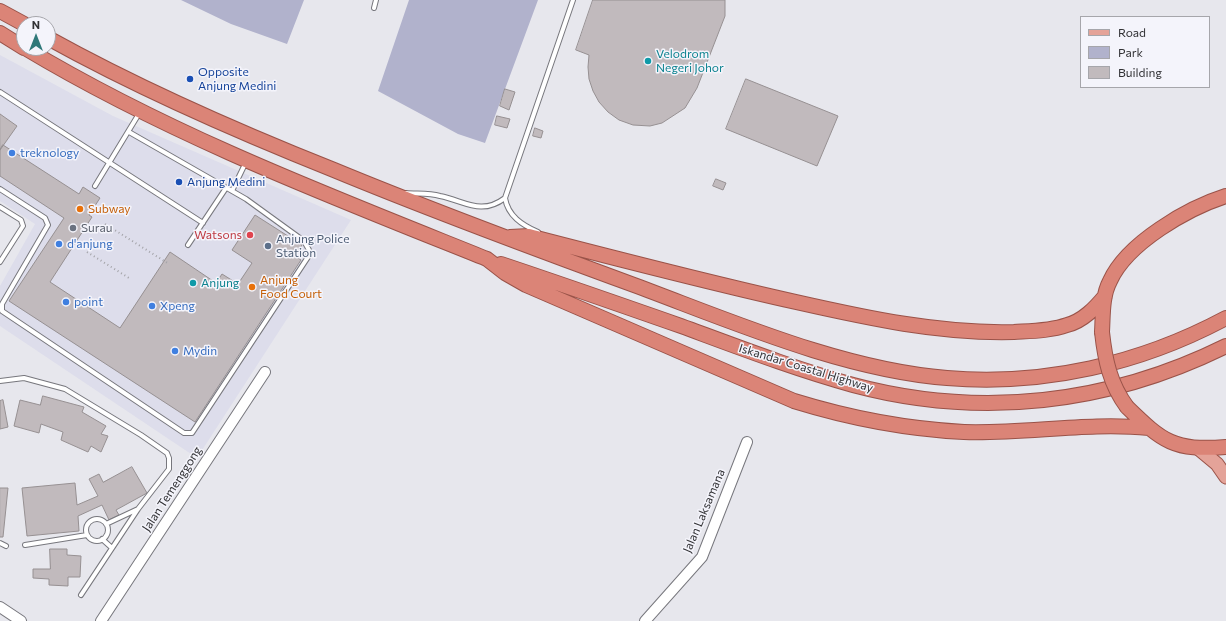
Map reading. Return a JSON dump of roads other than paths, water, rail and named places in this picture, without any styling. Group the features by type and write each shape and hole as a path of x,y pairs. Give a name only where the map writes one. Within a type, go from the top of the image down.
{"highway":[{"path":"0,2 12,17"},
{"path":"0,34 16,43"},
{"path":"0,41 16,45"},
{"name":"Iskandar Coastal Highway","path":"56,42 151,92 255,138 504,238 782,339 878,367 912,374 948,378 1013,379 1049,376 1088,370 1153,352 1226,318"},
{"path":"41,56 141,110 247,160 487,259 505,273 526,285 787,398 834,413 878,422 964,432 1037,431 1118,425 1149,428"},
{"path":"1226,196 1192,211 1132,250 1117,268 1109,281 1105,296 1102,332 1108,372 1112,384 1127,407 1149,428 1178,445 1199,449 1226,447"},
{"path":"504,238 529,236 696,280 851,314 935,328 997,332 1052,329 1068,325 1080,319 1097,306 1105,296"},
{"name":"Iskandar Coastal Highway","path":"487,259 600,297 779,362 855,385 910,397 1011,403 1049,400 1115,388 1143,380 1205,356 1226,346"}],"main road":[{"path":"1199,449 1217,464 1226,477"}],"street":[{"name":"Jalan Temenggong","path":"101,621 265,372"},
{"name":"Jalan Laksamana","path":"645,621 702,557 747,442"},
{"path":"0,607 21,621"}],"lane":[{"path":"374,8 376,0"},
{"path":"388,192 440,196 472,206 482,207 497,204 505,198 573,0"},
{"path":"0,92 203,223"},
{"path":"95,186 141,110"},
{"path":"0,189 45,218 48,225 2,304 2,312 187,434 195,431 308,257 308,250 304,240 232,191 129,132"},
{"path":"232,191 247,160"},
{"path":"188,245 226,188"},
{"path":"505,198 509,212 520,223 550,237 557,243"},
{"path":"0,207 21,220 23,226 0,262"},
{"path":"0,381 24,378 65,388 141,435 167,453 170,462 169,468 138,509 81,595"},
{"path":"106,524 138,509"},
{"path":"106,524 100,520 93,520 86,528 87,535 92,540 102,540 112,548"},
{"path":"102,540 107,534 106,524"},
{"path":"25,545 87,535"},
{"path":"0,543 6,546"}],"place":[{"name":"Velodrom Negeri Johor","path":"648,61"},
{"name":"Opposite Anjung Medini","path":"190,79"},
{"name":"treknology","path":"12,153"},
{"name":"Anjung Medini","path":"179,182"},
{"name":"Subway","path":"80,209"},
{"name":"Surau","path":"73,228"},
{"name":"Watsons","path":"250,235"},
{"name":"d'anjung","path":"59,244"},
{"name":"Anjung Police Station","path":"268,246"},
{"name":"Anjung","path":"193,283"},
{"name":"Anjung Food Court","path":"252,287"},
{"name":"point","path":"66,302"},
{"name":"Xpeng","path":"152,306"},
{"name":"Mydin","path":"175,351"}]}
